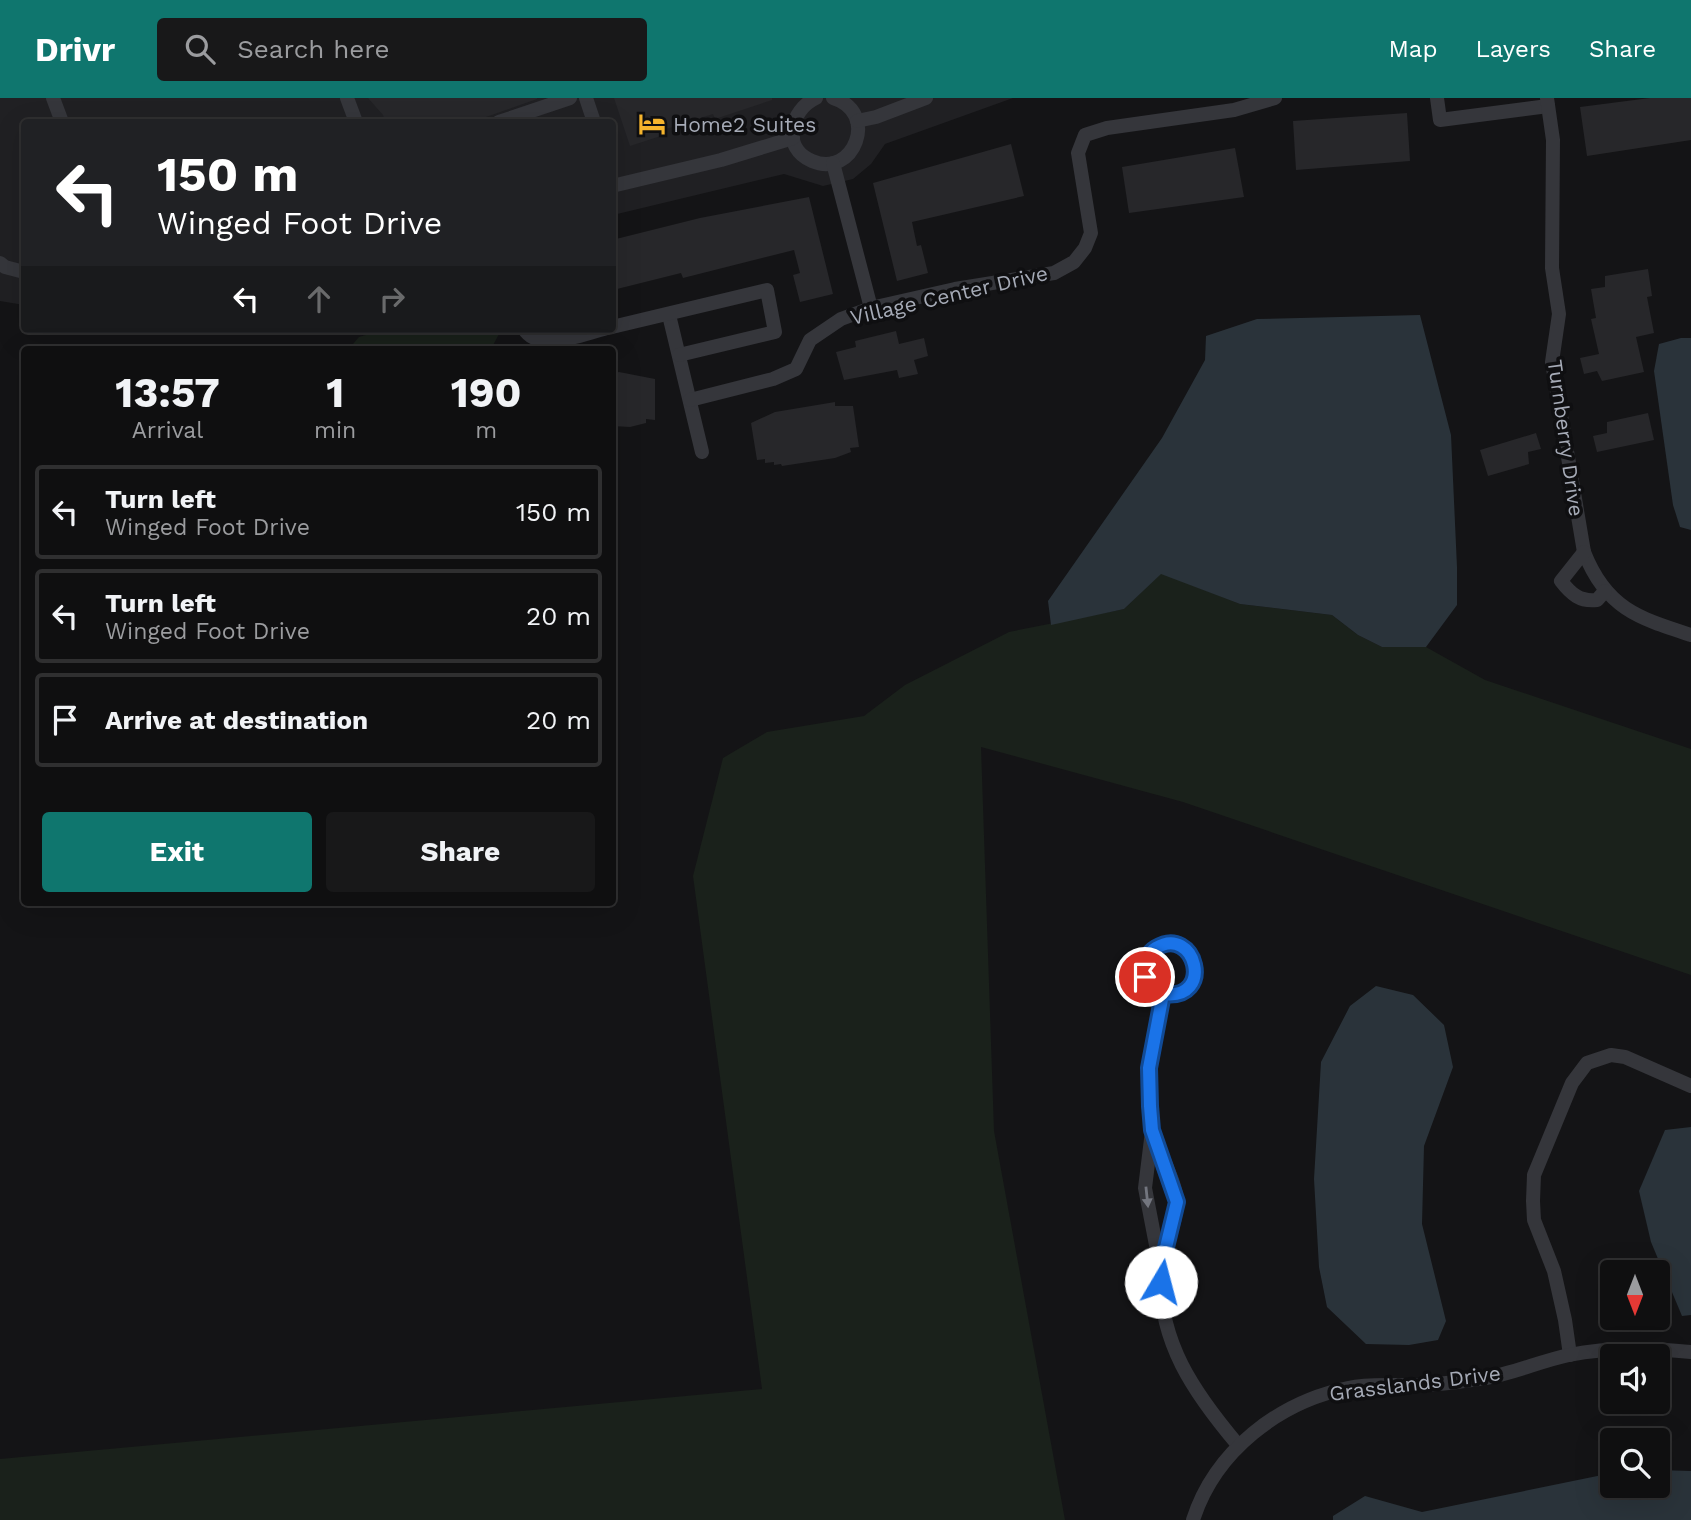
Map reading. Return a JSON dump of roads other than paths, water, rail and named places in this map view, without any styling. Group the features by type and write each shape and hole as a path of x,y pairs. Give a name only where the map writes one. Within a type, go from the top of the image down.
{"street":[{"path":"53,98 61,119"},
{"path":"347,98 355,119"},
{"path":"508,119 570,98"},
{"path":"586,98 593,119"},
{"path":"816,98 799,109 794,118 793,138 803,156 822,164 833,163 851,151 859,131 858,121 846,104 833,98"},
{"path":"858,121 926,98"},
{"name":"Village Center Drive","path":"690,400 773,379 796,369 810,340 841,318 937,289 1054,273 1074,262 1085,248 1091,233 1078,153 1085,135 1107,128 1234,110 1275,98"},
{"path":"1437,98 1440,120 1548,102"},
{"name":"Turnberry Drive","path":"1548,102 1553,151 1552,268 1559,314 1552,362 1584,552 1591,571 1605,591 1632,614 1691,635"},
{"path":"616,183 721,160 793,138"},
{"path":"833,163 871,308"},
{"path":"2,265 21,271"},
{"path":"616,326 766,290 775,332 679,355"},
{"path":"668,315 702,452"},
{"path":"529,333 537,340 549,341 586,333"},
{"path":"1584,552 1561,581 1570,592 1585,601 1597,600 1605,591"},
{"path":"1163,994 1149,1068 1152,1130 1145,1188 1161,1268 1167,1326 1182,1369 1202,1402 1238,1445"},
{"path":"1570,1355 1554,1272 1534,1220 1533,1201 1534,1175 1572,1083 1587,1063 1611,1055 1625,1057 1691,1086"},
{"path":"1152,1130 1177,1202 1161,1268"},
{"name":"Grasslands Drive","path":"1194,1520 1198,1505 1216,1474 1238,1445 1259,1427 1315,1396 1350,1387 1420,1385 1490,1377 1570,1355 1614,1350 1691,1352"}],"place":[{"name":"Home2 Suites","path":"652,124"}]}
